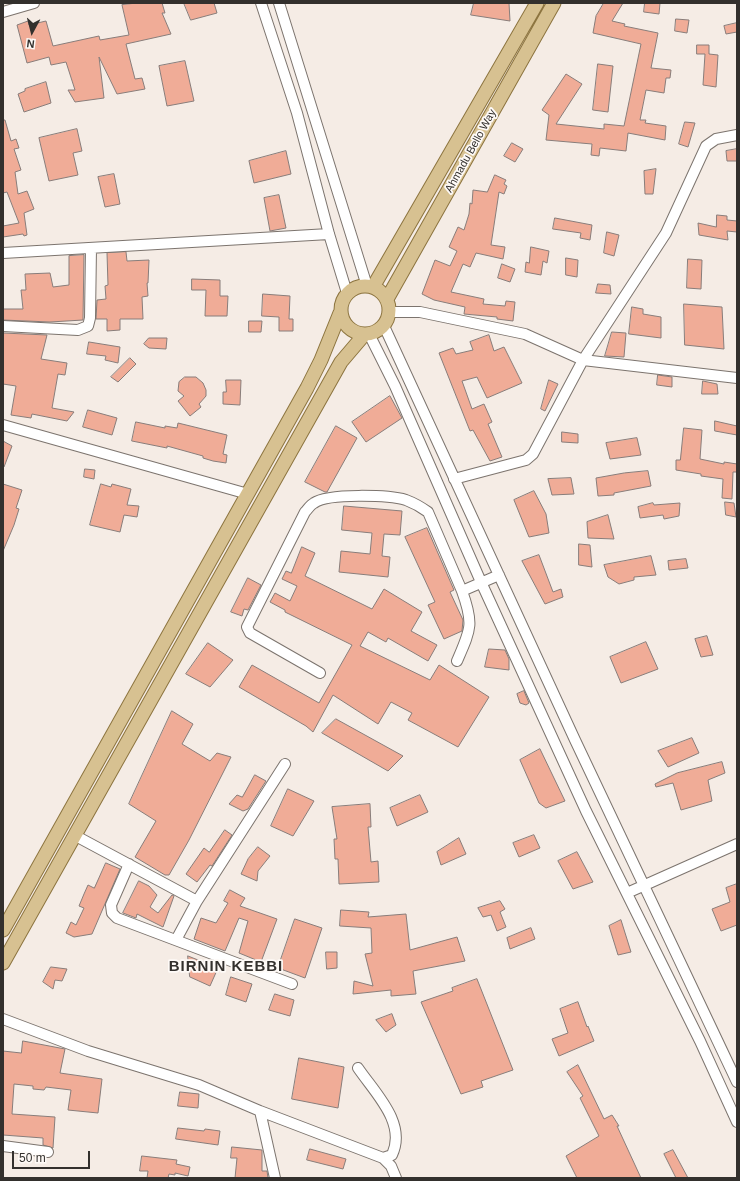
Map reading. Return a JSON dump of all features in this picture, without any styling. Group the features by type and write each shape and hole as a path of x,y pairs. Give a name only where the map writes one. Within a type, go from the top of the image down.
{"main road":[{"path":"370,286 537,3"},
{"name":"Ahmadu Bello Way","path":"388,305 554,3"},
{"path":"3,930 322,360 340,313 340,306 347,293 352,288 370,286 379,290 388,305 384,326 377,331 367,334 357,334 345,326 340,313"},
{"path":"3,963 74,834 341,362 367,334"}],"street":[{"path":"3,12 34,3"},
{"path":"261,3 289,88 329,234 347,293"},
{"path":"279,3 370,286"},
{"path":"289,88 305,82"},
{"path":"454,479 526,460 533,454 583,360 666,233 706,146 716,139 737,136"},
{"path":"3,252 329,234"},
{"path":"3,326 78,330 88,326 90,318 91,248"},
{"path":"388,305 525,334 583,360 737,378"},
{"path":"384,326 644,886 737,1082"},
{"path":"367,334 395,386 481,582 586,811 700,1041 737,1122"},
{"path":"3,425 248,494"},
{"path":"320,673 250,633 247,627 305,512 313,503 330,496 404,500 416,504 428,512 470,613 469,633 458,661"},
{"path":"462,591 499,575"},
{"path":"176,940 197,901 286,764"},
{"path":"74,834 197,901"},
{"path":"627,893 737,844"},
{"path":"128,864 111,905 112,913 117,918 292,984"},
{"path":"3,1019 88,1051 199,1085 260,1111 383,1158 390,1166 396,1178"},
{"path":"358,1068 393,1119 397,1132 396,1147 392,1155 383,1158"},
{"path":"260,1111 275,1178"},
{"path":"3,1146 48,1152"}],"building":[{"path":"137,3 162,3 165,13 162,13 171,34 126,44 135,79 142,78 145,89 117,94 99,57 104,98 75,102 68,90 75,90 66,62 51,65 49,57 27,63 17,25 28,21 29,25 46,21 53,46 99,36 100,40 129,35 122,5"},
{"path":"184,3 214,3 217,13 191,20"},
{"path":"474,3 509,3 510,21 471,15"},
{"path":"604,3 623,3 612,21 625,24 624,26 658,33 651,68 671,70 670,78 666,78 664,93 646,90 640,120 646,120 645,123 666,126 665,140 628,133 626,151 600,148 599,156 591,155 592,144 546,140 549,115 542,110 566,74 582,84 556,124 604,129 604,124 624,126 641,44 593,33 596,16"},
{"path":"645,3 660,3 659,14 644,12"},
{"path":"676,19 689,20 687,33 675,31"},
{"path":"737,23 737,32 726,34 724,26"},
{"path":"697,45 709,45 709,54 718,55 716,87 703,85 705,54 697,54"},
{"path":"185,61 194,101 167,106 159,66"},
{"path":"598,64 613,66 608,112 593,110"},
{"path":"46,82 51,103 24,112 18,94 25,91 25,89"},
{"path":"3,120 5,120 11,141 16,139 19,148 14,149 21,170 15,172 18,194 27,191 34,209 24,213 27,235 24,236 23,234 3,237 3,226 19,223 7,192 3,193"},
{"path":"685,122 695,123 688,147 679,144"},
{"path":"77,129 82,151 73,153 78,175 49,181 39,138"},
{"path":"512,143 523,149 515,162 504,156"},
{"path":"737,149 737,161 727,161 726,151"},
{"path":"286,151 291,174 254,183 249,161"},
{"path":"656,169 653,194 645,194 644,171"},
{"path":"114,174 120,204 105,207 98,177"},
{"path":"495,175 506,180 504,184 507,186 504,194 499,192 491,245 505,247 503,259 476,253 470,267 463,264 451,292 484,299 483,304 505,306 506,301 515,302 513,321 497,319 497,317 464,314 465,307 434,300 422,294 435,260 450,266 457,251 449,247 458,227 464,230 469,214 470,203 472,204 473,190 487,192"},
{"path":"279,195 286,228 270,231 264,198"},
{"path":"717,215 727,216 727,220 737,221 737,232 727,231 728,240 699,235 698,223 716,227"},
{"path":"555,218 592,225 590,240 580,238 581,233 553,229"},
{"path":"607,232 619,235 614,256 604,253"},
{"path":"531,247 549,251 547,263 543,261 541,275 525,272 526,262 529,263"},
{"path":"126,252 127,261 149,260 147,283 148,296 142,297 143,319 120,319 120,330 107,331 107,319 96,319 97,300 106,299 105,286 108,285 107,253"},
{"path":"84,255 83,320 50,322 3,320 3,309 23,309 21,290 26,290 25,274 50,273 53,287 69,285 69,256"},
{"path":"566,258 578,260 577,277 566,275"},
{"path":"688,259 702,260 701,289 687,288"},
{"path":"502,264 515,269 510,282 498,278"},
{"path":"192,279 220,280 220,296 228,296 227,316 205,316 206,290 192,290"},
{"path":"598,284 610,285 611,294 596,293"},
{"path":"263,294 290,296 289,319 293,319 293,331 279,331 279,317 262,316"},
{"path":"684,304 722,307 724,349 685,345"},
{"path":"632,307 643,309 643,314 661,317 661,338 629,334"},
{"path":"249,321 262,321 261,332 249,332"},
{"path":"612,332 626,333 624,357 605,356"},
{"path":"3,333 47,335 41,359 67,363 65,375 58,374 52,408 74,412 67,421 32,414 31,418 11,415 16,386 3,384"},
{"path":"489,335 494,351 504,347 522,383 487,398 477,377 462,381 472,409 484,404 492,422 488,424 502,457 490,461 473,430 470,431 439,353 453,348 456,354 473,350 470,342"},
{"path":"149,338 167,338 166,349 149,348 144,344"},
{"path":"89,342 120,347 118,363 105,360 106,356 87,354"},
{"path":"130,358 136,364 118,382 111,377"},
{"path":"658,375 672,377 672,387 657,385"},
{"path":"185,377 196,377 203,383 206,390 206,396 199,404 201,407 190,416 178,401 184,396 178,391 179,382"},
{"path":"226,380 241,380 240,405 223,404 223,392 226,392"},
{"path":"549,380 558,384 545,411 541,409"},
{"path":"703,381 717,384 718,394 702,394"},
{"path":"390,396 402,418 366,442 352,422"},
{"path":"88,410 117,418 112,435 83,427"},
{"path":"715,421 737,426 737,435 715,431"},
{"path":"136,422 165,428 165,426 177,428 178,423 227,435 223,454 227,455 226,463 213,461 203,458 203,456 167,446 167,448 132,441"},
{"path":"336,426 357,438 327,492 325,492 305,482"},
{"path":"684,428 702,430 700,459 724,464 724,462 737,464 737,472 733,472 732,499 722,498 723,479 676,470 676,460 680,460"},
{"path":"562,432 578,434 578,443 562,442"},
{"path":"637,438 641,455 610,459 606,443"},
{"path":"3,441 12,446 4,467 3,467"},
{"path":"85,469 95,470 94,479 84,477"},
{"path":"648,471 651,486 614,493 614,495 598,496 596,478 624,473"},
{"path":"571,478 574,494 552,495 548,479"},
{"path":"3,484 22,490 16,508 19,509 3,551"},
{"path":"101,484 111,487 112,484 131,489 127,505 139,506 137,517 124,515 120,532 90,525"},
{"path":"534,491 546,514 549,533 529,537 514,500"},
{"path":"725,502 734,503 736,517 726,515"},
{"path":"653,503 654,505 680,503 679,516 664,519 663,515 640,518 638,507"},
{"path":"344,506 402,511 400,535 384,534 382,556 390,557 388,577 339,572 341,551 370,554 372,533 342,530"},
{"path":"608,515 614,539 588,538 587,522"},
{"path":"427,528 454,590 450,592 463,620 462,631 444,639 428,605 435,602 405,537"},
{"path":"579,544 590,545 592,567 579,565"},
{"path":"302,547 315,553 305,576 372,609 384,589 422,612 411,631 437,645 428,661 388,638 386,642 368,632 360,646 430,680 439,665 489,697 458,747 408,720 412,713 391,702 378,724 333,695 313,732 306,726 239,687 252,665 319,703 352,645 285,612 285,610 270,602 275,593 290,601 297,586 282,579 286,571 291,573"},
{"path":"539,555 553,592 561,589 563,597 545,604 522,561"},
{"path":"651,556 656,575 634,577 634,580 619,584 608,577 604,565"},
{"path":"686,559 688,568 669,570 668,561"},
{"path":"248,578 261,585 248,610 244,609 242,616 231,612"},
{"path":"707,636 713,655 701,657 695,639"},
{"path":"646,642 658,669 621,683 610,657"},
{"path":"208,643 233,660 210,687 186,674"},
{"path":"489,649 505,650 509,659 509,670 485,667"},
{"path":"524,691 529,703 526,705 520,703 517,694"},
{"path":"172,711 193,724 182,744 210,761 217,753 231,757 189,840 169,875 165,875 135,857 156,821 129,804"},
{"path":"336,719 403,756 388,771 322,733"},
{"path":"692,738 699,753 668,767 658,751"},
{"path":"540,749 565,801 546,808 539,803 520,760"},
{"path":"722,762 725,773 708,780 712,801 681,810 673,783 656,787 655,784 677,773"},
{"path":"255,775 266,781 248,809 243,811 229,804 237,795 242,797"},
{"path":"288,789 314,801 293,836 271,826"},
{"path":"420,795 428,812 397,826 390,808"},
{"path":"370,804 371,827 368,827 371,862 378,861 379,882 339,884 338,859 335,859 334,839 337,839 332,807"},
{"path":"225,830 232,835 212,866 210,865 197,882 186,874 204,848 209,852"},
{"path":"534,835 540,848 519,857 513,843"},
{"path":"459,838 466,854 441,865 437,852"},
{"path":"258,847 270,856 258,871 257,881 241,874 248,859"},
{"path":"577,852 593,882 573,889 558,861"},
{"path":"106,863 120,869 92,934 74,937 66,933 71,922 76,925 84,908 79,906 88,885 94,888"},
{"path":"139,881 149,886 157,895 150,907 158,913 172,895 174,896 163,927 137,914 136,918 123,913"},
{"path":"737,884 737,925 721,931 712,909 730,902 726,888"},
{"path":"230,890 245,898 240,906 277,919 261,962 239,953 248,921 239,918 225,951 194,939 201,918 216,923 228,903 224,901"},
{"path":"500,901 505,909 500,912 506,927 497,931 491,915 483,917 478,908"},
{"path":"341,910 369,912 368,917 406,914 410,950 457,937 465,961 413,971 416,994 391,996 391,990 353,994 354,981 373,986 365,954 372,953 371,928 340,926"},
{"path":"295,919 322,928 305,978 278,968"},
{"path":"621,920 631,952 618,955 609,926"},
{"path":"531,928 535,939 510,949 507,938"},
{"path":"326,952 337,952 337,968 327,969"},
{"path":"188,956 218,968 210,986 190,977"},
{"path":"51,967 67,969 62,981 55,980 53,989 43,982"},
{"path":"231,977 252,984 246,1002 226,995"},
{"path":"477,979 513,1070 481,1081 483,1087 461,1094 421,1002 453,991 452,988"},
{"path":"275,994 294,1000 290,1016 269,1010"},
{"path":"578,1002 594,1041 559,1056 552,1039 568,1033 560,1009"},
{"path":"392,1014 396,1025 386,1032 376,1020"},
{"path":"23,1041 65,1049 60,1073 102,1079 98,1113 68,1110 71,1090 46,1087 44,1090 33,1089 33,1086 14,1084 12,1114 55,1117 53,1148 43,1145 43,1138 3,1135 3,1051 21,1053"},
{"path":"299,1058 344,1067 338,1108 292,1099"},
{"path":"578,1065 604,1119 612,1115 619,1126 617,1126 641,1178 577,1178 566,1156 599,1136 580,1098 583,1096 567,1072"},
{"path":"180,1092 199,1094 198,1108 178,1106"},
{"path":"178,1128 220,1131 218,1145 176,1139"},
{"path":"232,1147 262,1150 262,1171 267,1171 268,1178 235,1178 237,1158 231,1158"},
{"path":"310,1149 346,1159 343,1169 307,1160"},
{"path":"673,1150 688,1178 676,1178 664,1154"},
{"path":"142,1156 177,1160 176,1164 190,1167 188,1176 175,1173 175,1175 169,1174 168,1178 147,1178 148,1171 140,1171"}],"district":[{"name":"BIRNIN KEBBI","path":"226,967"}]}
